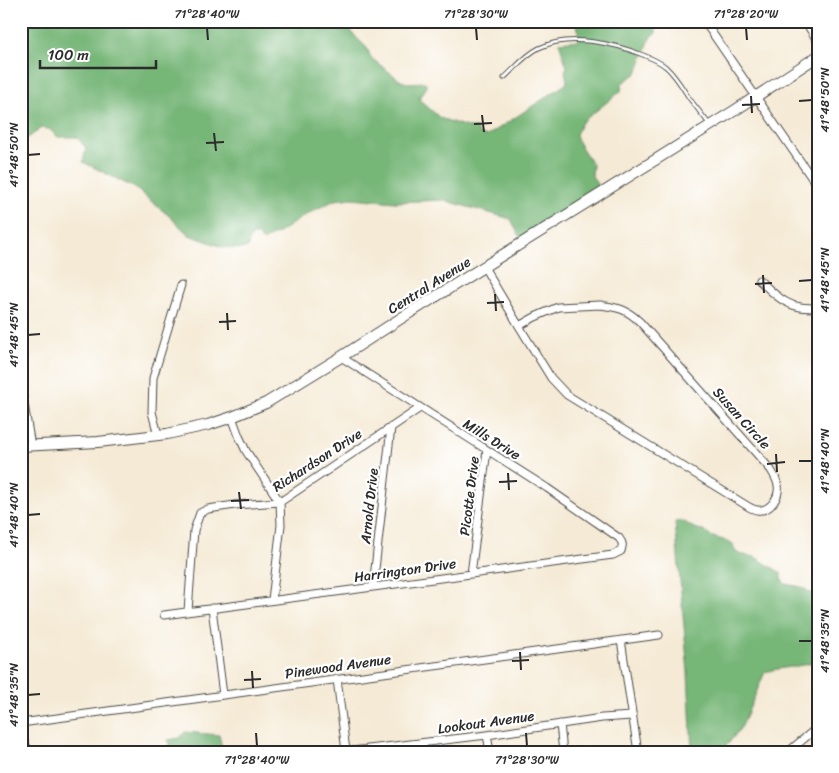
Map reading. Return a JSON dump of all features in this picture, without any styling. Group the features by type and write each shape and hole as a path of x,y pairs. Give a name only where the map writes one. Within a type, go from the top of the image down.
{"main road":[{"name":"Central Avenue","path":"26,446 158,436 208,426 266,403 341,358 818,56"}],"street":[{"path":"704,21 818,187"},
{"path":"805,21 818,42"},
{"name":"Susan Circle","path":"484,267 519,326 551,378 567,394 749,507 760,510 769,507 775,501 778,486 771,470 630,313 619,308 600,305 558,307 534,317 519,326"},
{"path":"758,280 792,305 818,308"},
{"path":"158,436 152,412 152,378 181,285"},
{"name":"Mills Drive","path":"341,358 546,488 619,538 622,542 622,548"},
{"path":"21,386 26,446"},
{"name":"Richardson Drive","path":"188,611 194,530 200,513 208,509 226,506 280,502 420,408"},
{"path":"232,417 246,451 280,502 281,525 272,600"},
{"name":"Arnold Drive","path":"373,587 391,427"},
{"name":"Picotte Drive","path":"471,574 487,450"},
{"name":"Harrington Drive","path":"164,615 612,554 621,551 622,548"},
{"path":"212,608 223,695"},
{"name":"Pinewood Avenue","path":"21,722 659,635"},
{"path":"621,640 638,752"},
{"path":"336,679 345,752"},
{"name":"Lookout Avenue","path":"345,752 416,748 560,724 632,716"},
{"path":"560,724 563,752"},
{"path":"788,752 818,727"},
{"path":"21,735 29,752"},
{"path":"488,735 490,752"}],"lane":[{"path":"504,78 534,51 550,44 585,41 611,44 656,60 666,68 681,84 689,98 710,125"}],"green space":[{"path":"21,21 344,21 367,48 371,58 401,81 407,83 425,82 427,87 419,98 440,118 470,128 476,128 480,135 487,136 566,84 565,71 567,67 559,42 579,40 577,21 656,21 656,33 651,36 637,73 622,83 621,91 582,122 576,134 578,142 593,165 592,176 602,191 522,242 511,219 443,200 395,202 352,198 335,200 307,214 263,241 258,235 254,235 249,240 248,247 241,249 223,247 189,235 135,188 83,162 86,148 77,137 58,137 49,129 41,128 28,138 21,134"},
{"path":"683,521 710,536 730,542 739,554 755,557 781,573 781,579 785,584 802,587 818,598 818,661 765,672 742,726 719,752 692,752 688,673 675,522"},
{"path":"185,732 219,735 223,752 170,752 168,740 179,738"}]}
